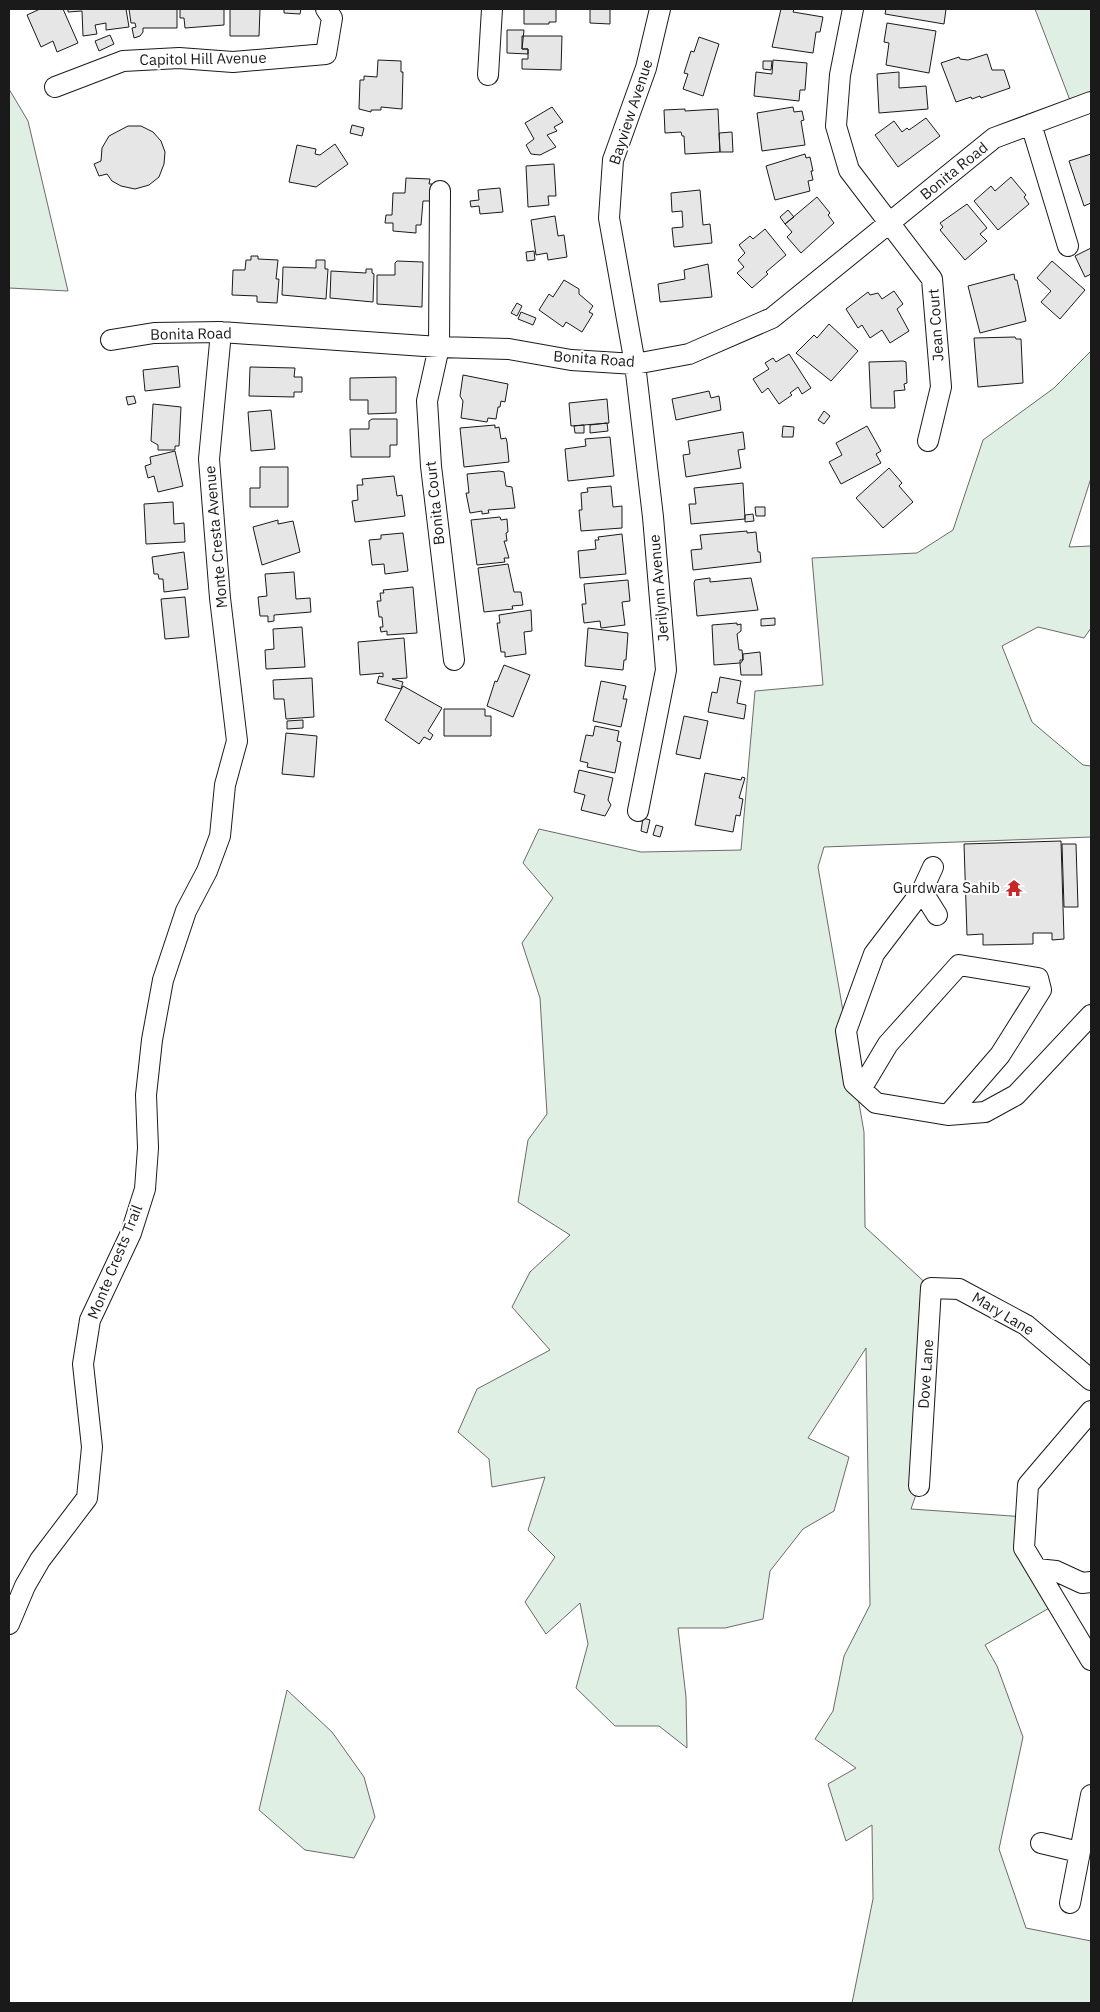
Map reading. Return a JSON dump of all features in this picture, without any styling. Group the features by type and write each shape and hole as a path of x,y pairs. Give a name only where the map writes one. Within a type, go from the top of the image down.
{"street":[{"name":"Capitol Hill Avenue","path":"55,88 123,61 179,58 233,62 326,54 332,18 326,9"},
{"path":"488,74 492,9"},
{"name":"Bayview Avenue","path":"635,364 609,218 613,160 646,68 660,9"},
{"name":"Jean Court","path":"853,9 840,76 836,126 849,170 932,279 940,387 928,440"},
{"name":"Bonita Road","path":"111,340 154,332 221,332 439,347 509,349 571,360 635,364 689,354 772,318 994,138 1091,102"},
{"path":"1031,124 1068,246"},
{"name":"Bonita Court","path":"440,191 439,347 427,401 430,466 454,660"},
{"name":"Monte Cresta Avenue","path":"221,332 209,459 220,598 237,741"},
{"name":"Jerilynn Avenue","path":"635,364 653,517 666,670 638,811"},
{"name":"Monte Crests Trail","path":"9,1624 25,1586 40,1560 87,1498 92,1447 83,1364 90,1320 131,1233 145,1189 148,1148 146,1095 152,1040 163,980 186,911 207,871 220,836 225,785 237,741"},
{"path":"933,867 922,891 874,954 846,1031 854,1083 876,1103 948,1115 984,1112 1016,1095 1091,1015"},
{"path":"922,891 937,915"},
{"path":"861,1089 888,1044 959,965 1038,978 1041,990 1000,1055 948,1115"},
{"name":"Dove Lane","path":"919,1486 931,1288 959,1289"},
{"name":"Mary Lane","path":"959,1289 1026,1325 1091,1380"},
{"path":"1091,1411 1028,1485 1024,1548 1091,1660"},
{"path":"1037,1569 1056,1572 1082,1583 1091,1582"},
{"path":"1070,1903 1091,1795"},
{"path":"1041,1843 1079,1852"}],"green space":[{"path":"1035,9 1091,9 1091,102 1073,108"},
{"path":"9,89 28,121 68,291 9,288"},
{"path":"1091,351 1091,478 1069,547 1091,546 1091,628 1084,638 1038,627 1002,646 1032,722 1083,765 1091,766 1091,837 824,847 818,867 864,1132 865,1227 931,1288 919,1486 911,1509 1026,1517 1024,1548 1058,1603 985,1645 997,1666 1023,1737 999,1849 1026,1928 1091,1941 1091,2003 852,2003 873,1899 872,1825 846,1841 828,1784 856,1768 815,1739 833,1711 844,1656 870,1605 866,1348 808,1438 849,1457 834,1511 803,1529 770,1571 763,1619 725,1628 678,1628 686,1697 687,1748 659,1726 615,1726 576,1688 588,1644 580,1603 546,1634 525,1602 555,1557 528,1530 545,1477 492,1487 489,1459 458,1432 477,1389 550,1350 512,1307 530,1272 570,1235 518,1202 528,1140 547,1114 540,998 522,943 553,898 523,863 539,829 641,852 741,850 755,691 823,685 812,558 917,553 953,530 983,440 1054,388"},
{"path":"287,1690 332,1732 364,1777 375,1817 354,1858 305,1850 259,1810"}],"building":[{"path":"40,9 63,9 78,43 57,52 53,41 41,47 27,15"},
{"path":"68,9 126,9 129,27 106,30 106,23 95,25 97,34 83,36 82,11 68,12"},
{"path":"129,9 177,9 177,28 143,28 140,36 134,38 132,28 136,27 135,23 131,23"},
{"path":"180,9 224,9 224,25 185,28 184,18 180,18"},
{"path":"230,9 260,9 259,36 230,36"},
{"path":"284,9 301,9 300,14 284,13"},
{"path":"524,9 556,9 556,22 549,22 549,24 524,24"},
{"path":"590,9 610,9 610,24 590,23"},
{"path":"781,9 794,9 793,12 823,17 820,32 816,32 813,53 772,47"},
{"path":"886,9 946,9 944,24 885,14"},
{"path":"887,23 936,31 929,73 886,65 889,43 884,42"},
{"path":"507,30 524,30 522,49 528,49 528,54 507,53"},
{"path":"110,35 114,44 99,51 95,41"},
{"path":"522,36 562,36 561,70 522,69 522,59 528,59 528,49 522,49"},
{"path":"699,37 719,44 703,96 683,89 688,74 684,73 691,51 694,52"},
{"path":"987,54 992,70 1004,70 1010,88 981,98 980,96 972,99 971,97 956,102 941,63 959,57 960,59 968,60"},
{"path":"378,60 401,61 401,72 403,72 402,109 381,107 381,110 371,110 371,112 359,109 360,80 364,80 364,76 377,77"},
{"path":"773,60 807,63 805,90 800,90 799,101 754,96 756,72 772,74"},
{"path":"763,61 772,61 771,70 763,69"},
{"path":"899,72 899,88 926,86 928,109 879,113 877,74"},
{"path":"552,107 563,122 554,127 557,131 547,135 556,147 540,155 531,154 526,145 534,139 525,123"},
{"path":"793,107 794,112 802,111 804,120 801,121 805,145 762,151 757,113"},
{"path":"685,109 685,111 718,109 720,152 685,154 684,136 682,136 681,132 665,133 664,110"},
{"path":"926,118 940,136 898,167 875,135 894,121 902,132 907,128 909,130"},
{"path":"352,125 364,128 362,136 350,133"},
{"path":"128,126 141,126 153,132 161,141 165,152 164,164 159,177 149,185 135,189 121,186 112,181 107,174 99,176 94,164 101,161 102,148 109,136"},
{"path":"732,132 733,152 720,152 719,133"},
{"path":"335,144 348,164 316,187 289,182 297,145 316,149 315,154 320,155"},
{"path":"805,154 806,158 810,157 813,171 811,171 813,180 808,181 810,191 775,200 766,166"},
{"path":"1091,154 1091,203 1084,206 1069,161"},
{"path":"554,164 556,196 548,196 549,205 528,207 526,166"},
{"path":"1011,177 1026,195 1024,197 1029,204 998,230 974,201 991,186 995,191"},
{"path":"406,178 430,179 429,184 432,184 431,201 423,201 421,225 416,225 416,233 393,231 393,223 385,223 386,215 392,215 393,193 405,193"},
{"path":"500,188 503,212 480,214 479,206 471,207 470,201 479,200 478,190"},
{"path":"700,190 703,225 710,224 712,243 674,247 672,228 683,227 682,211 672,212 671,193"},
{"path":"817,197 830,213 828,215 834,223 801,253 787,237 792,232 785,224"},
{"path":"967,204 987,228 980,234 987,241 965,260 940,230 943,227 940,223"},
{"path":"788,210 794,217 785,224 780,217"},
{"path":"555,216 558,236 564,235 567,257 548,260 547,253 536,255 531,220"},
{"path":"765,229 786,255 766,272 768,274 752,288 737,273 744,267 738,260 745,253 739,245 750,236 753,239"},
{"path":"1091,248 1091,274 1085,277 1075,256"},
{"path":"534,251 535,260 527,261 526,252"},
{"path":"251,256 258,256 258,259 278,260 276,279 279,279 277,303 257,302 257,296 232,295 233,270 245,270 246,260 251,260"},
{"path":"316,260 325,260 325,269 328,269 326,299 282,295 283,267 316,268"},
{"path":"397,261 423,262 422,307 377,304 377,275 395,275 395,263"},
{"path":"1052,261 1085,290 1060,319 1041,302 1051,291 1037,278"},
{"path":"708,264 712,297 660,302 658,284 685,279 684,270"},
{"path":"366,269 372,269 374,274 373,302 330,298 331,271 366,273"},
{"path":"1014,274 1026,321 980,333 968,286"},
{"path":"564,280 579,289 579,294 593,306 589,312 593,314 582,332 566,322 563,327 539,310 549,294 553,297"},
{"path":"894,291 903,304 897,309 909,331 890,343 882,330 870,338 862,325 858,328 846,309 868,292 870,295 878,293 882,299"},
{"path":"517,303 522,306 517,316 511,313"},
{"path":"521,312 536,318 533,325 518,319"},
{"path":"829,324 858,351 831,381 796,353 814,335 817,338"},
{"path":"1015,337 1016,339 1021,339 1023,383 978,387 974,338"},
{"path":"789,354 811,388 802,394 798,387 790,393 792,395 779,404 768,388 762,393 753,379 769,369 765,363 773,358 776,362"},
{"path":"869,362 906,362 907,383 904,384 905,390 894,391 895,408 871,408"},
{"path":"178,366 180,387 145,391 143,370"},
{"path":"250,367 295,368 294,377 302,377 302,392 294,392 294,397 249,396"},
{"path":"463,375 508,384 505,402 501,401 496,419 488,418 487,422 461,418 463,401 460,396"},
{"path":"396,377 396,413 368,414 368,400 350,400 350,378"},
{"path":"709,391 711,398 719,396 721,410 676,420 672,399"},
{"path":"134,396 136,403 128,405 126,397"},
{"path":"607,399 609,423 571,426 569,403"},
{"path":"153,404 181,407 179,446 175,446 175,450 158,450 158,445 151,441"},
{"path":"271,410 275,449 251,451 248,412"},
{"path":"824,411 830,416 824,424 818,420"},
{"path":"372,419 397,419 397,445 390,445 390,457 351,457 350,429 369,429 369,421"},
{"path":"607,423 608,431 590,433 590,425"},
{"path":"495,425 495,428 499,427 501,439 506,438 509,462 464,467 460,428"},
{"path":"584,425 584,433 575,433 574,426"},
{"path":"783,426 794,427 793,437 782,437"},
{"path":"867,426 881,451 876,454 881,463 841,484 829,462 842,455 836,443"},
{"path":"743,432 745,449 738,450 741,468 686,477 683,455 690,454 688,441"},
{"path":"610,437 614,476 568,481 565,449 586,446 585,439"},
{"path":"175,451 183,486 158,492 154,476 148,478 145,466 151,464 150,457"},
{"path":"260,467 288,467 288,507 250,507 250,488 260,488"},
{"path":"889,468 902,483 899,486 913,502 883,528 856,498"},
{"path":"504,472 506,486 512,487 515,508 488,510 489,513 482,514 482,511 470,513 466,493 469,493 467,474"},
{"path":"394,476 397,496 402,495 405,516 355,522 352,501 358,500 357,485 363,485 362,479"},
{"path":"743,483 745,519 691,524 689,504 696,504 694,488"},
{"path":"611,486 613,507 622,506 622,528 581,531 579,510 582,510 581,493 588,492 587,488"},
{"path":"173,502 174,524 184,523 185,542 146,544 144,504"},
{"path":"755,507 765,507 765,516 756,516"},
{"path":"753,514 754,521 745,522 745,515"},
{"path":"500,517 501,520 507,519 507,541 504,541 509,558 504,558 505,562 477,565 471,520"},
{"path":"278,520 278,524 293,521 300,552 262,565 253,527"},
{"path":"747,531 747,533 756,532 761,562 693,570 691,550 702,549 700,535"},
{"path":"403,533 408,571 385,574 384,564 372,565 369,540 381,539 381,535"},
{"path":"622,534 626,574 580,578 578,551 596,549 595,540 599,540 598,537"},
{"path":"184,552 188,589 164,592 163,579 159,579 158,574 154,574 152,557"},
{"path":"508,564 514,592 521,592 523,605 512,606 513,609 484,612 478,568"},
{"path":"294,572 296,599 310,598 311,612 274,615 274,621 268,622 268,616 260,616 258,597 267,596 265,574"},
{"path":"710,578 710,582 751,578 758,610 697,616 695,580"},
{"path":"628,580 630,601 622,602 625,625 601,628 600,621 584,623 582,604 586,604 584,584"},
{"path":"413,587 417,633 387,635 387,631 381,632 380,627 383,627 382,617 379,617 377,601 381,601 380,593 384,593 383,590"},
{"path":"185,597 189,637 165,639 161,599"},
{"path":"531,610 532,631 524,632 526,654 505,657 505,652 501,652 497,623 500,623 499,615"},
{"path":"775,618 775,625 761,626 761,619"},
{"path":"737,623 737,625 741,624 741,631 737,634 739,650 742,650 743,660 740,660 740,663 714,665 712,625"},
{"path":"302,627 305,667 266,669 265,650 274,649 273,629"},
{"path":"588,628 628,633 626,660 624,660 623,670 585,666"},
{"path":"404,638 407,678 392,679 403,682 401,689 377,683 379,676 383,677 383,673 360,675 358,642"},
{"path":"760,652 762,675 741,675 740,664 743,660 743,654"},
{"path":"504,665 530,675 513,717 487,706 495,681 497,682"},
{"path":"720,677 741,681 737,703 746,705 744,719 708,712 712,692 717,693"},
{"path":"312,678 314,717 286,719 284,699 274,699 273,680"},
{"path":"601,681 626,686 623,699 627,699 621,727 593,721"},
{"path":"403,686 442,708 428,731 433,735 430,740 424,737 419,744 385,720"},
{"path":"444,709 485,709 485,716 491,716 491,736 444,736"},
{"path":"684,716 708,721 700,759 676,754"},
{"path":"303,720 303,728 287,729 287,721"},
{"path":"595,726 619,731 617,741 621,742 615,773 587,767 588,763 580,761 586,735 593,736"},
{"path":"286,733 317,736 314,777 282,774"},
{"path":"579,770 613,778 608,800 611,805 605,816 581,810 585,795 574,792"},
{"path":"705,773 741,780 742,777 745,778 739,798 743,799 740,816 736,815 733,832 695,825"},
{"path":"643,818 650,820 647,833 641,831"},
{"path":"656,825 663,827 660,837 653,835"},
{"name":"Gurdwara Sahib","path":"1061,841 1064,939 1052,940 1052,933 1033,933 1033,944 983,945 983,934 967,935 964,844"},
{"path":"1062,844 1076,844 1078,907 1064,907"}],"place":[{"name":"Gurdwara Sahib","path":"1014,888"}]}
